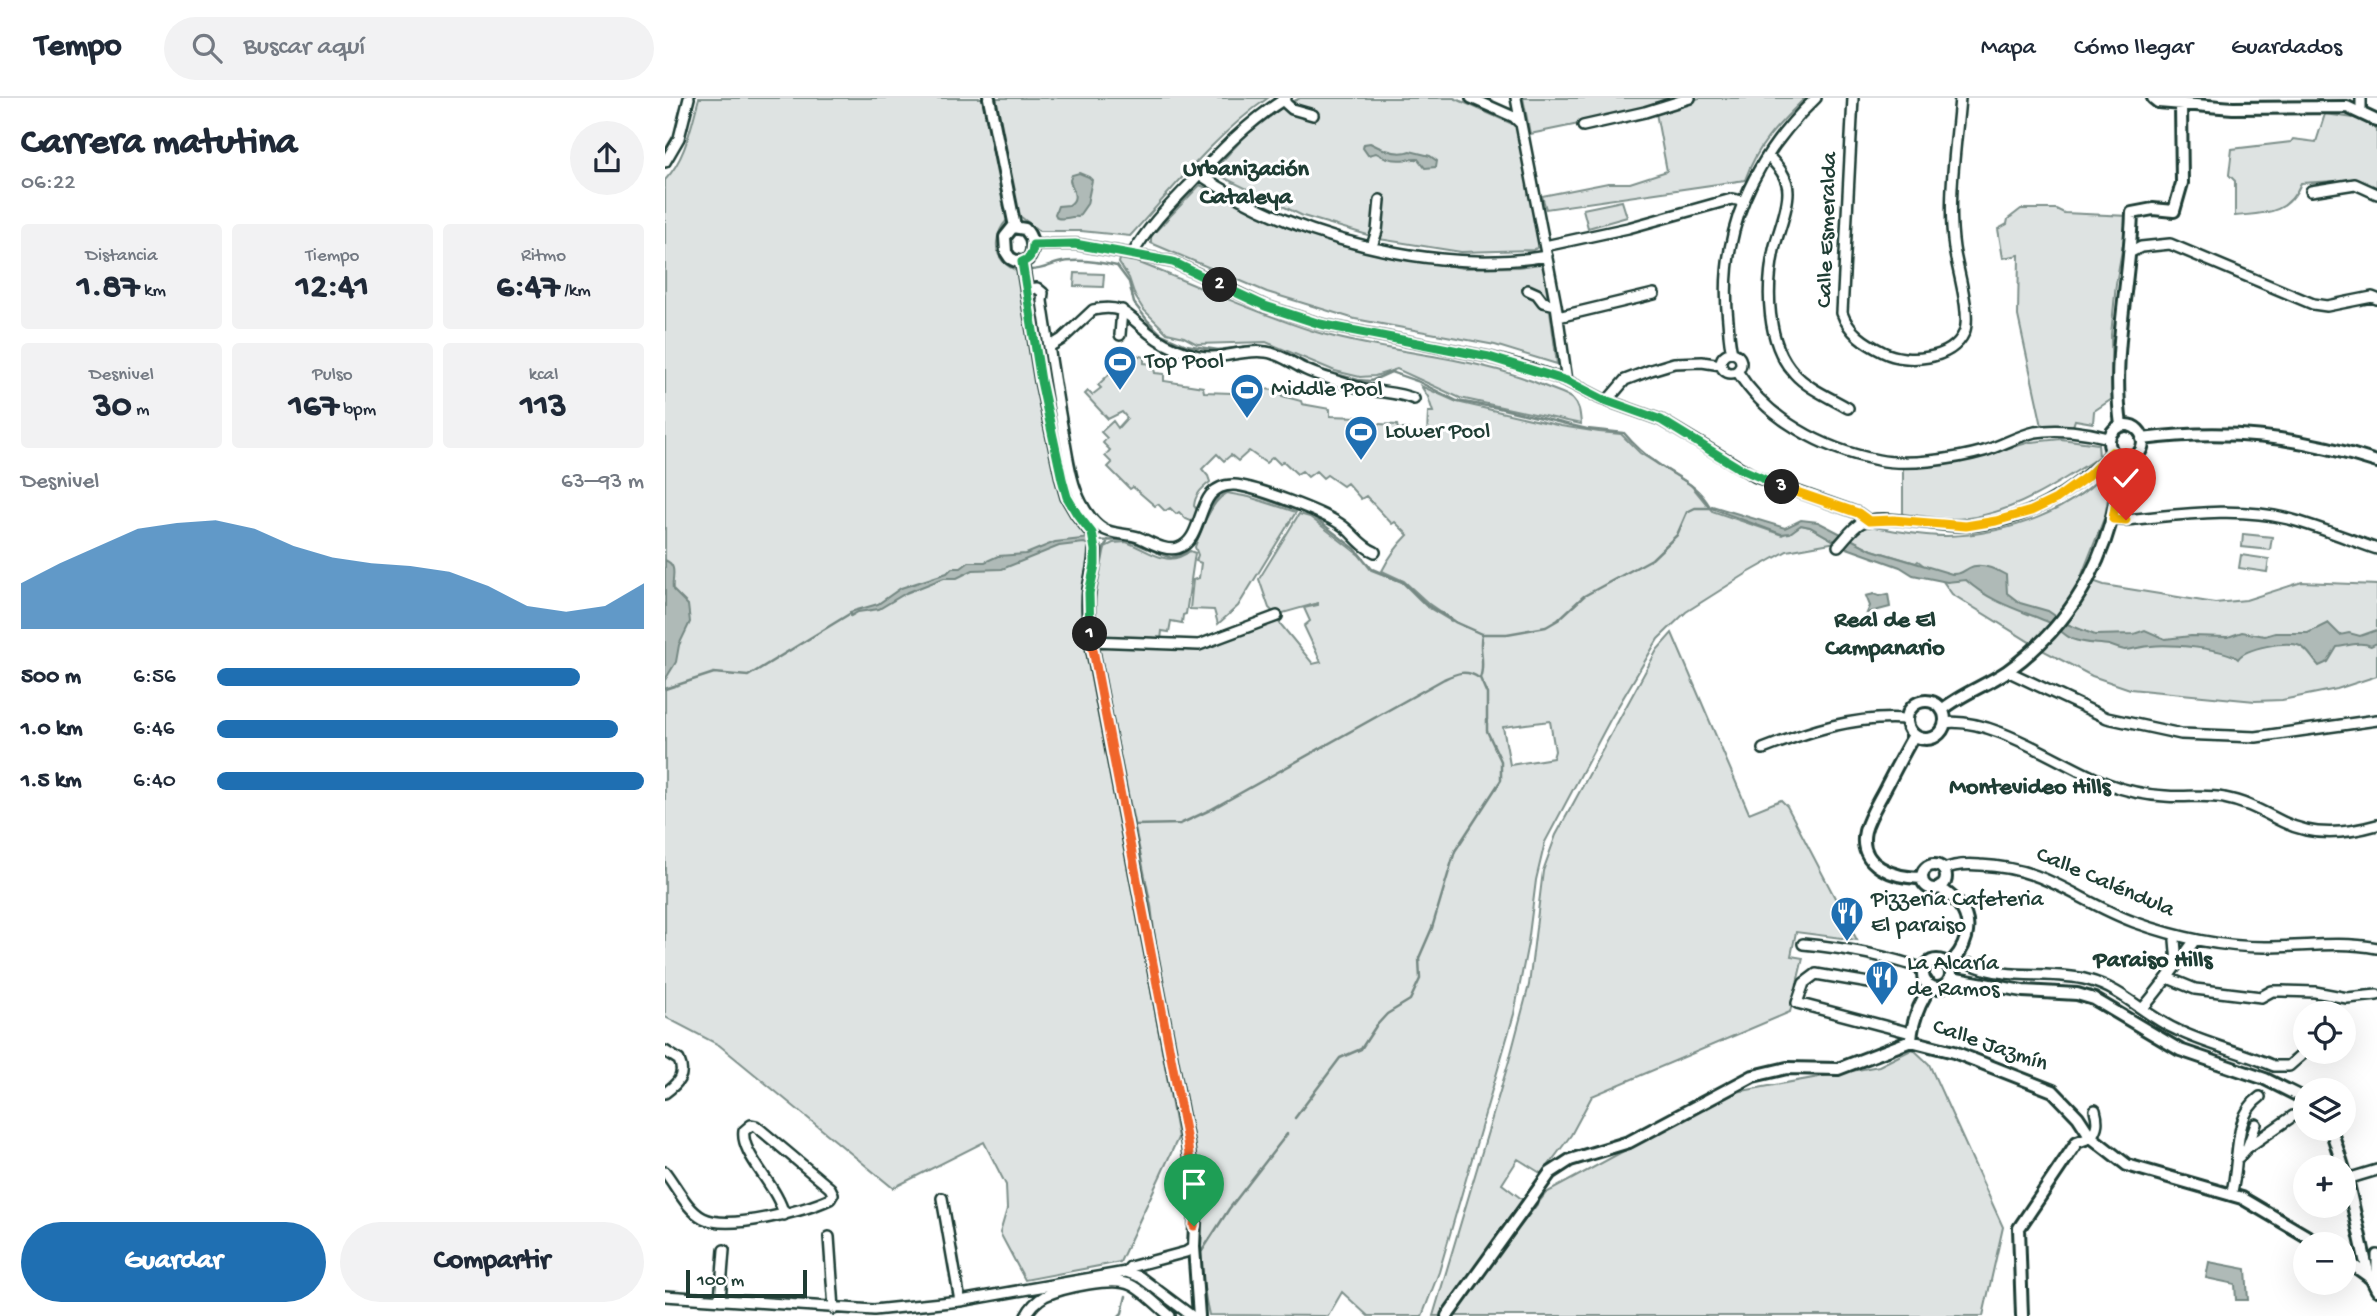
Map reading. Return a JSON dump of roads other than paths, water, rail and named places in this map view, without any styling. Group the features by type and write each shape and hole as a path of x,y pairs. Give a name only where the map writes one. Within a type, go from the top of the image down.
{"street":[{"path":"665,162 679,138 689,98"},
{"path":"989,98 1015,227"},
{"path":"1471,98 1514,117 1521,124"},
{"path":"1515,98 1556,305 1567,381"},
{"path":"1583,126 1645,113 1690,98"},
{"path":"1732,353 1726,278 1732,235 1742,201 1768,156 1795,118 1816,98"},
{"name":"Calle Esmeralda","path":"1853,98 1842,313 1853,334 1880,351 1905,359 1931,357 1943,352 1960,341 1967,325 1950,205 1961,98"},
{"path":"2153,98 2158,102 2181,105 2277,109 2347,107 2377,121"},
{"path":"2361,98 2361,112"},
{"path":"1132,255 1144,234 1199,174 1262,113 1284,99 1292,109 1313,115"},
{"path":"2121,425 2118,405 2120,326 2131,252 2132,213 2153,209 2174,211 2182,183 2181,105"},
{"path":"1768,156 1786,178 1788,193 1770,271 1770,296 1779,351 1793,373 1848,408"},
{"path":"1199,174 1222,190 1265,211 1325,234 1372,246 1453,260 1495,260 1546,251 1732,199 1742,201"},
{"path":"2311,191 2355,184 2377,194"},
{"path":"1372,246 1377,231 1380,200"},
{"path":"1015,227 1025,229 1030,234 1033,245 1028,260 1022,262 1010,258 1006,252 1005,237 1008,230 1015,227"},
{"path":"1033,245 1075,244 1173,262 1265,306 1320,324 1489,357 1567,381 1607,401 1661,420 1756,477 1858,513 1869,521"},
{"path":"2131,252 2141,247 2170,244 2313,304 2326,306 2372,297 2377,299"},
{"path":"1022,262 1030,289 1041,381 1062,479 1067,497 1092,533 1095,550 1089,593 1091,641 1187,1141 1196,1201 1194,1247 1199,1316"},
{"path":"1030,289 1039,289 1043,293 1041,301 1051,370 1075,486 1082,504 1100,527 1165,548 1177,548 1189,539 1213,492 1230,485 1239,485 1307,506 1343,526 1363,547 1375,552"},
{"path":"1528,290 1538,294 1543,302 1556,305"},
{"path":"1557,317 1654,295"},
{"path":"1049,348 1093,310 1122,310 1165,345 1203,358 1267,352 1305,369 1361,388 1402,394 1414,399"},
{"path":"1120,335 1122,310"},
{"path":"1721,365 1723,356 1732,353 1738,356 1741,362 1737,371"},
{"path":"1607,401 1625,380 1674,363 1702,362 1721,365 1727,372 1737,371"},
{"path":"1737,371 1746,385 1781,419 1818,440 1880,461 1908,461 1985,451 2035,432 2094,434 2109,438"},
{"path":"2121,425 2136,428 2142,439 2139,452 2131,458 2123,459 2112,452 2109,438 2112,431 2121,425"},
{"path":"2142,439 2193,433 2248,434 2332,447 2377,462"},
{"path":"1838,546 1860,524 1869,521 1893,520 1966,526 2031,511 2056,499 2089,475 2112,452"},
{"path":"1942,710 1951,702 2007,671 2047,638 2066,614 2096,566 2113,519 2123,459"},
{"path":"2113,519 2207,512 2247,513 2287,519 2377,549"},
{"path":"1091,641 1199,645 1277,616"},
{"path":"2007,671 2107,718 2181,734 2256,737 2377,720"},
{"path":"1921,701 1935,703 1942,710 1944,723 1938,734 1931,738 1914,735 1909,728 1907,719 1912,706 1921,701"},
{"path":"1763,749 1823,727 1863,720 1907,719"},
{"path":"1944,723 1955,721 2015,739 2074,769 2126,790 2166,796 2225,798 2261,810 2295,827 2319,833 2357,831 2377,825"},
{"path":"1914,735 1872,813 1864,840 1871,860 1881,869 1892,874 1922,878 1929,887 1940,887 1961,906 1967,936 1963,948 1948,965"},
{"name":"Calle Caléndula","path":"1943,870 1948,867 1974,865 2012,867 2028,871 2055,881 2121,917 2195,940 2245,947 2330,943 2377,948"},
{"path":"1922,878 1924,870 1936,866 1943,870 1945,880 1940,887"},
{"path":"2176,963 2177,936"},
{"path":"2143,1008 2195,940"},
{"path":"1803,944 1854,949 1924,969"},
{"path":"1935,960 1945,962 1951,978 1943,987 1931,986 1924,979 1924,969 1935,960"},
{"path":"1971,964 2009,973 2085,979 2104,984 2177,1030 2274,1066 2289,1066 2293,1062"},
{"path":"1888,986 1816,974 1804,983 1797,1003 1911,1037 1925,995 1931,986"},
{"path":"1951,978 2023,991 2077,994 2094,999 2180,1050 2265,1079 2293,1093"},
{"path":"2168,978 2195,989 2261,997 2282,991 2315,992 2347,998 2377,995"},
{"name":"Calle Jazmín","path":"1447,1316 1550,1172 1570,1160 1629,1142 1753,1076 1787,1068 1838,1069 1911,1037 2053,1091 2078,1116 2091,1137 2127,1166 2242,1198 2300,1232"},
{"path":"665,1051 679,1060 682,1073 677,1084 665,1093"},
{"path":"2231,1195 2237,1178 2240,1129 2251,1104 2260,1097"},
{"path":"2022,1316 2019,1228 2077,1142 2091,1137 2097,1129 2095,1110"},
{"path":"2239,1157 2247,1148 2293,1116"},
{"path":"2247,1148 2256,1124"},
{"path":"665,1172 691,1207 710,1220 783,1214 830,1199 833,1191 759,1127 751,1125 744,1131 746,1148 772,1185 783,1214"},
{"path":"2356,1177 2377,1170"},
{"path":"942,1198 960,1301"},
{"path":"2356,1215 2377,1290"},
{"path":"829,1237 834,1309"},
{"path":"1126,1272 1131,1267 1186,1252 1194,1247"},
{"path":"720,1300 724,1250"},
{"path":"2373,1280 2377,1255"},
{"path":"2356,1268 2373,1280"},
{"path":"665,1296 913,1312 960,1301 1126,1272 1140,1277 1192,1316"},
{"path":"1026,1316 1042,1297 1058,1291 1109,1281 1130,1285 1170,1316"}],"waterway":[{"path":"1030,270 1073,261 1117,266 1129,282 1134,303 1148,321 1161,334 1186,345 1218,350 1258,345 1279,349 1321,370 1358,380 1371,381 1391,372 1417,381 1457,401 1587,429 1624,433 1649,457 1693,487 1710,507"},
{"path":"1200,529 1219,495 1232,490 1250,494 1311,515 1355,549 1372,569 1403,582 1427,605 1455,622 1482,634 1507,634 1546,627 1558,620 1584,596 1652,559 1677,535 1687,512 1695,508 1714,508"},
{"path":"1090,541 1128,540 1171,558 1186,553 1196,538"},
{"path":"1100,558 1108,540"},
{"path":"1094,593 1096,579"},
{"path":"665,689 714,673 748,676 851,613"},
{"path":"1094,617 1097,638"},
{"path":"1295,1118 1340,1058 1361,1049 1387,1014 1410,1000 1420,979 1419,958 1432,928 1455,851 1501,780 1501,761 1487,731 1487,694 1480,678 1482,634"},
{"path":"1098,648 1151,907 1188,1119"},
{"path":"1134,825 1180,824 1210,810 1444,679 1461,673 1479,678"},
{"path":"1190,1129 1197,1175"},
{"path":"1202,1251 1229,1209 1287,1134"},
{"path":"1119,1316 1126,1296"}],"place":[{"name":"Top Pool","path":"1120,392"},
{"name":"Middle Pool","path":"1247,420"},
{"name":"Lower Pool","path":"1361,462"},
{"name":"Pizzeria Cafeteria El paraiso","path":"1847,943"},
{"name":"La Alcaría de Ramos","path":"1882,1007"}],"district":[{"name":"Urbanización Cataleya","path":"1246,184"},
{"name":"Real de El Campanario","path":"1885,635"},
{"name":"Montevideo Hills","path":"2030,788"},
{"name":"Paraiso Hills","path":"2153,961"}]}
